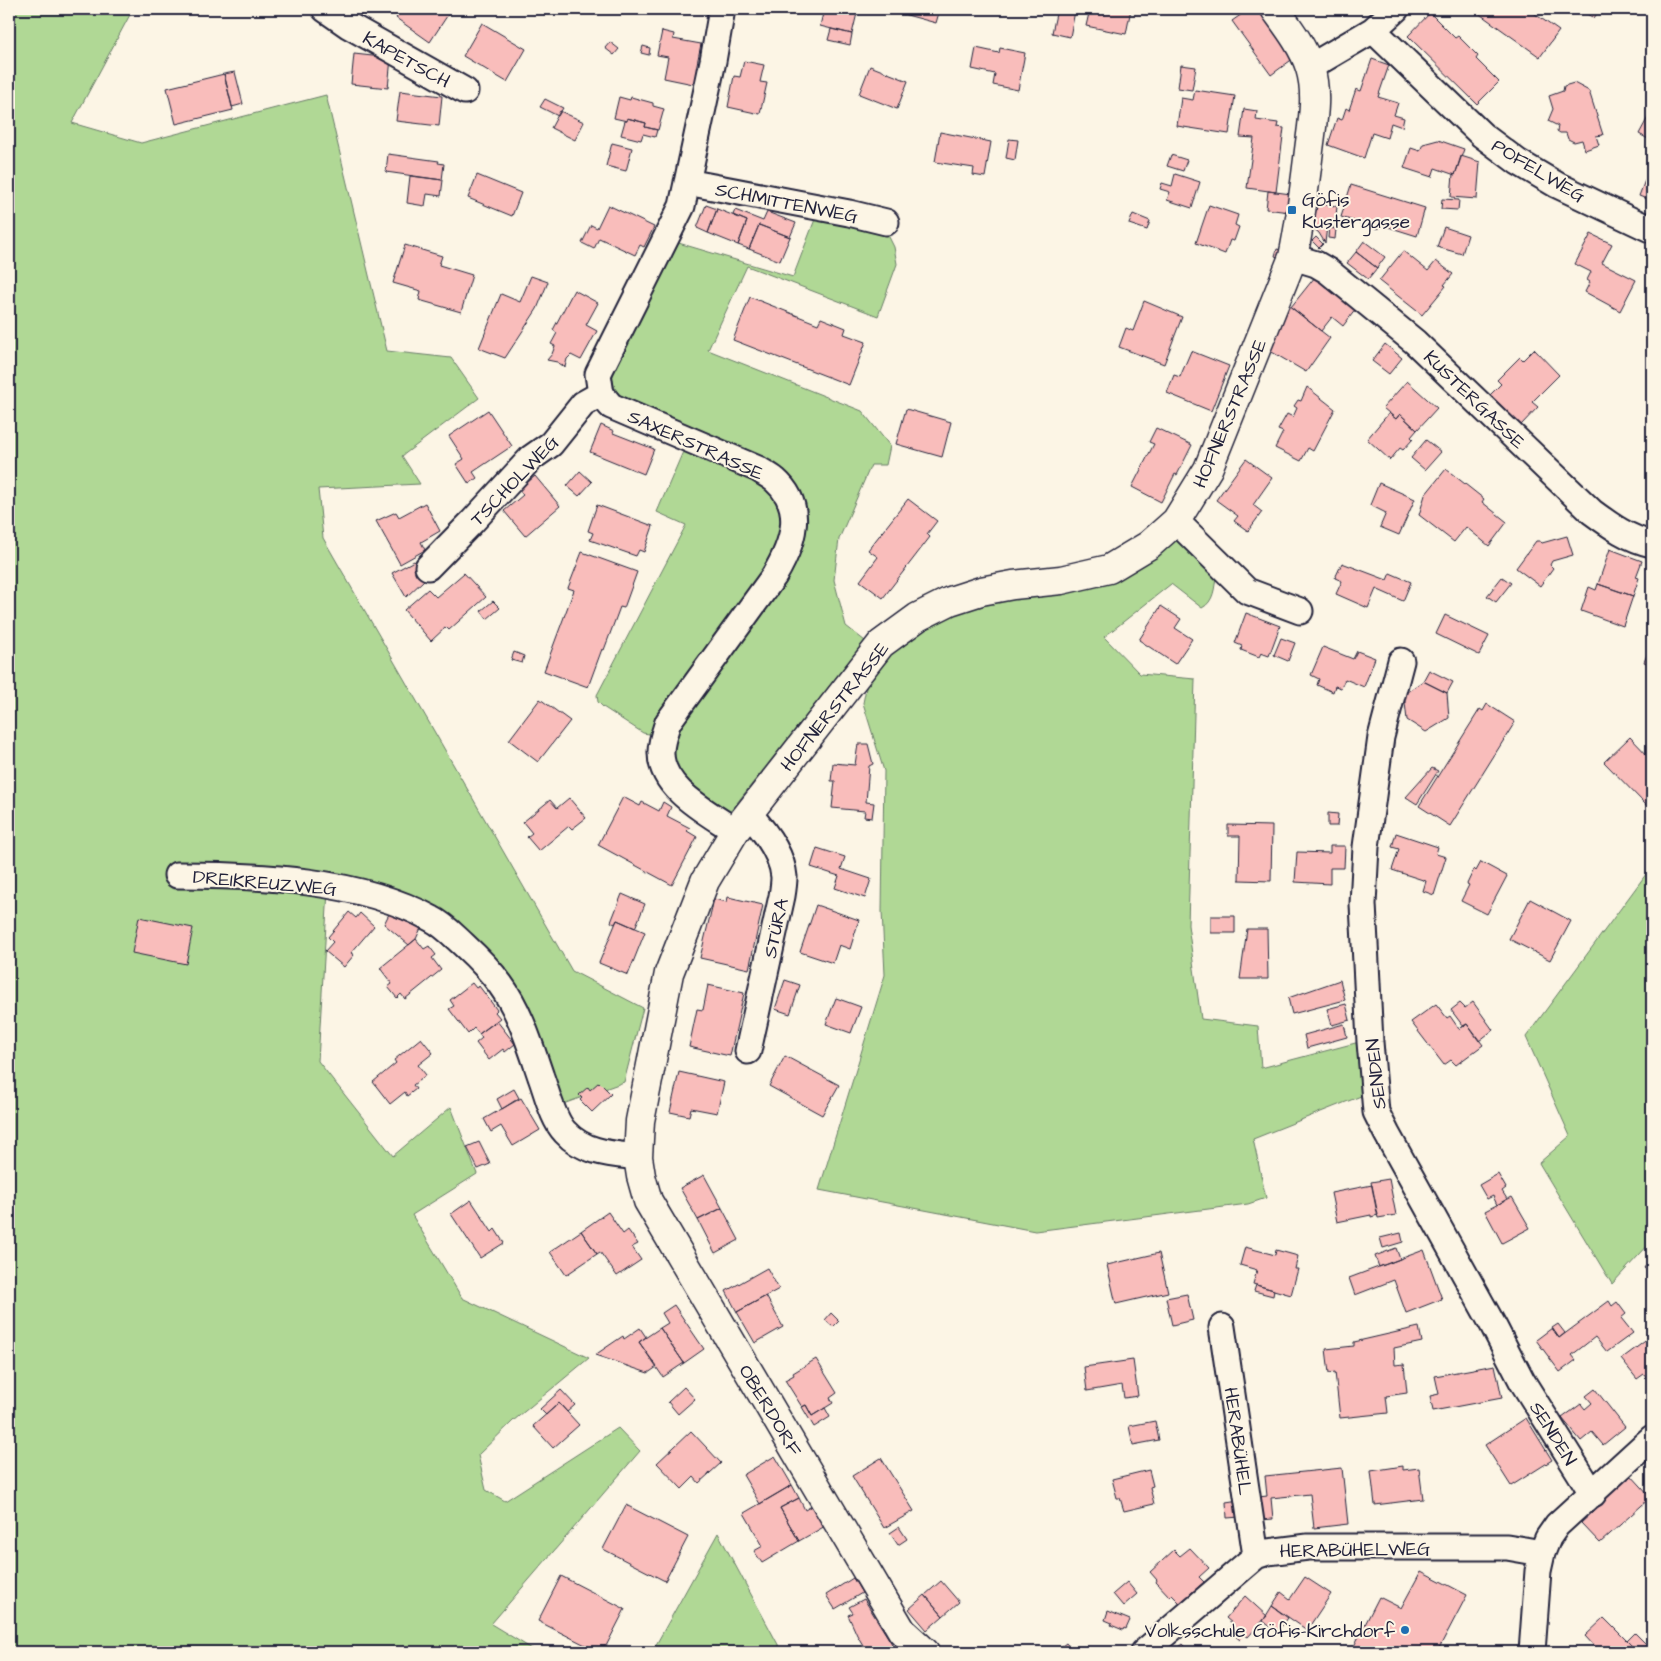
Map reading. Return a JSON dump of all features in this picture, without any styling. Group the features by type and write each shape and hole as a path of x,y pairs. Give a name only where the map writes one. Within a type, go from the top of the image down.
{"main road":[{"name":"HOFNERSTRASSE","path":"638,1157 640,1121 669,973 705,882 742,822 881,644 918,617 950,601 981,591 1013,585 1061,580 1108,570 1149,545 1176,521 1208,469 1293,257 1300,227 1314,107 1314,86 1310,67 1298,40 1275,9"},
{"name":"OBERDORF","path":"638,1157 648,1201 902,1631 925,1652"}],"street":[{"name":"KAPETSCH","path":"325,9 359,31 465,91"},
{"path":"601,394 598,374 678,214 687,182 713,61 722,9"},
{"path":"1310,67 1373,30 1396,9"},
{"name":"POFELWEG","path":"1373,30 1482,135 1518,162 1557,185 1652,230"},
{"name":"SCHMITTENWEG","path":"687,182 849,213 886,222"},
{"name":"KUSTERGASSE","path":"1293,257 1316,264 1328,271 1416,342 1614,529 1637,540 1652,544"},
{"name":"TSCHOLWEG","path":"428,567 531,458 551,444 583,404 601,394"},
{"name":"SAXERSTRASSE","path":"601,394 611,406 758,469 775,481 789,497 794,516 792,537 786,557 668,722 663,739 661,754 669,779 675,788 694,803 742,822"},
{"path":"1176,521 1247,592 1300,611"},
{"name":"SENDEN","path":"1401,662 1381,737 1365,857 1363,904 1370,1042 1376,1112 1493,1325 1522,1382 1593,1494"},
{"name":"STÜRA","path":"742,822 764,829 779,858 784,877 782,896 748,1051"},
{"name":"DREIKREUZWEG","path":"177,875 276,879 349,889 398,904 433,919 477,957 501,985 519,1017 555,1115 564,1132 580,1145 602,1153 638,1157"},
{"name":"HERABÜHEL","path":"1222,1327 1256,1556"},
{"path":"1532,1652 1538,1571 1548,1538 1557,1525 1652,1438"},
{"name":"HERABÜHELWEG","path":"1144,1652 1256,1556 1268,1552 1308,1547 1507,1547 1542,1553"}],"green space":[{"path":"9,9 133,9 72,123 141,143 326,95 387,351 451,358 479,398 402,456 420,484 318,489 323,538 572,971 643,1008 624,1082 552,1108 507,973 447,913 329,873 318,1061 393,1156 451,1107 477,1174 412,1215 462,1298 589,1358 513,1421 478,1455 486,1490 505,1501 618,1428 640,1451 491,1624 537,1652 9,1652"},
{"path":"817,214 878,228 888,235 894,247 897,264 878,316 747,266 708,350 862,411 890,446 886,465 871,465 839,539 834,580 846,626 865,641 729,813 723,814 675,772 672,732 796,555 800,496 626,401 618,393 614,385 614,371 615,365 675,242 793,277"},
{"path":"685,447 757,479 775,494 783,512 784,535 773,562 654,733 649,734 643,733 603,707 598,702 597,695 686,525 657,512"},
{"path":"1177,536 1216,574 1214,589 1209,602 1202,608 1171,584 1104,637 1140,674 1195,679 1188,925 1201,1019 1258,1026 1261,1068 1363,1041 1361,1096 1253,1139 1266,1198 1248,1204 1035,1231 819,1190 885,975 882,911 884,771 863,703 869,673 898,644 952,610"},
{"path":"1652,866 1652,1241 1612,1284 1539,1163 1570,1136 1526,1037"},
{"path":"718,1533 782,1652 652,1652"}],"building":[{"path":"402,9 443,9 449,13 430,42 396,18"},
{"path":"824,9 858,9 852,34 820,26"},
{"path":"904,9 940,9 936,23 903,14"},
{"path":"1057,9 1075,11 1070,37 1052,33"},
{"path":"1090,9 1131,9 1126,34 1086,26"},
{"path":"1249,9 1259,9 1294,58 1271,75 1232,21"},
{"path":"1475,9 1528,9 1559,31 1540,57"},
{"path":"1578,9 1600,9 1594,18"},
{"path":"1430,13 1455,38 1458,36 1478,56 1476,59 1499,82 1477,104 1408,36"},
{"path":"482,23 526,49 507,82 463,56"},
{"path":"831,29 852,34 850,45 828,40"},
{"path":"662,31 674,34 673,39 701,44 693,84 664,78 668,57 657,55"},
{"path":"610,42 619,49 614,55 605,48"},
{"path":"643,46 650,48 649,55 641,53"},
{"path":"976,48 999,53 1000,48 1025,53 1018,90 993,85 995,74 972,69"},
{"path":"354,54 391,58 388,88 351,84"},
{"path":"1372,59 1389,65 1378,97 1398,103 1394,115 1404,118 1402,127 1391,123 1387,138 1372,133 1364,158 1328,145 1337,118 1342,120 1346,108 1349,110 1356,89 1361,91"},
{"path":"744,61 764,65 760,82 767,83 760,114 728,107 734,76 740,77"},
{"path":"1181,65 1196,67 1192,90 1178,88"},
{"path":"870,66 908,81 897,109 859,94"},
{"path":"235,72 243,104 232,107 224,74"},
{"path":"224,74 233,110 176,124 167,88"},
{"path":"1574,83 1589,91 1603,135 1596,136 1599,145 1585,150 1582,140 1574,142 1568,139 1566,133 1557,131 1558,126 1548,121 1553,109 1549,96 1563,91 1564,86"},
{"path":"1195,90 1235,96 1229,134 1177,126 1181,98 1193,100"},
{"path":"400,91 442,96 439,126 396,121"},
{"path":"619,97 630,100 631,97 653,103 653,106 664,109 658,130 645,127 646,123 627,118 627,121 614,118"},
{"path":"545,99 563,108 558,116 540,107"},
{"path":"1244,109 1257,111 1256,120 1278,123 1277,127 1284,128 1276,192 1247,188 1254,138 1240,137"},
{"path":"1652,110 1652,141 1639,134"},
{"path":"560,111 584,122 575,140 551,128"},
{"path":"627,118 646,123 645,127 657,130 655,137 643,134 641,140 621,135"},
{"path":"940,132 991,142 985,177 973,175 974,168 935,162"},
{"path":"1009,139 1018,140 1015,160 1006,158"},
{"path":"1438,140 1464,149 1455,175 1435,168 1432,177 1404,168 1411,148 1420,151 1423,144"},
{"path":"612,143 632,148 626,171 606,166"},
{"path":"388,154 439,161 438,163 444,164 442,180 386,172"},
{"path":"1171,155 1187,160 1183,171 1167,166"},
{"path":"1461,156 1480,162 1477,199 1451,197 1453,174 1455,175"},
{"path":"1175,174 1200,182 1192,208 1167,200 1170,192 1160,189 1162,183 1172,186"},
{"path":"477,175 521,193 512,216 468,198"},
{"path":"1647,175 1652,177 1652,201 1639,196"},
{"path":"410,176 443,180 441,196 427,194 425,206 407,203"},
{"path":"1351,185 1425,208 1417,236 1379,224 1378,229 1341,217"},
{"path":"1268,191 1291,194 1289,212 1266,209"},
{"path":"1442,199 1459,200 1458,210 1441,209"},
{"path":"1317,204 1337,206 1335,227 1327,226 1325,243 1319,233 1313,228"},
{"path":"608,205 654,227 644,247 640,245 635,255 599,238 594,249 582,243 591,225 597,228"},
{"path":"706,205 717,209 708,233 697,228"},
{"path":"1209,205 1238,215 1235,225 1239,227 1234,241 1230,240 1225,254 1196,243"},
{"path":"717,209 747,221 738,245 708,233"},
{"path":"735,210 763,221 767,212 796,223 790,237 759,225 749,249 738,245 747,221 733,215"},
{"path":"1133,214 1150,221 1147,230 1129,224"},
{"path":"759,225 790,237 780,261 749,249"},
{"path":"1444,227 1468,235 1462,254 1437,247"},
{"path":"1329,228 1336,229 1335,239 1328,238"},
{"path":"1591,234 1612,244 1602,263 1636,280 1620,311 1585,292 1590,282 1587,280 1591,272 1575,264"},
{"path":"1316,237 1323,244 1319,248 1312,241"},
{"path":"1364,241 1385,257 1377,268 1356,252"},
{"path":"405,245 442,256 439,265 472,275 461,312 419,300 421,291 393,283"},
{"path":"1277,249 1285,251 1283,259 1275,256"},
{"path":"1403,251 1428,271 1436,261 1453,274 1444,285 1446,286 1422,315 1379,281"},
{"path":"1356,252 1377,268 1368,279 1347,263"},
{"path":"531,276 548,282 537,309 505,358 479,348 501,294 520,302"},
{"path":"1315,277 1339,297 1343,292 1359,305 1343,326 1332,317 1321,331 1291,307"},
{"path":"574,290 598,303 586,325 597,331 581,360 571,355 567,359 565,367 557,362 547,360 555,346 551,344 557,333 553,330"},
{"path":"750,297 818,324 821,318 846,328 844,334 866,342 849,385 733,340"},
{"path":"1144,301 1182,317 1164,364 1119,347 1126,328 1133,331"},
{"path":"1288,305 1330,338 1306,372 1265,348"},
{"path":"1385,344 1402,358 1389,374 1372,361"},
{"path":"1534,349 1559,375 1532,402 1538,407 1521,425 1490,395 1501,384 1497,380 1520,357 1523,360"},
{"path":"1191,351 1229,366 1211,411 1167,393 1174,375 1180,377"},
{"path":"1407,381 1437,408 1417,430 1400,414 1396,419 1383,408"},
{"path":"1307,387 1335,409 1313,451 1308,448 1301,461 1275,448 1283,432 1278,430 1287,414 1293,417 1297,408 1294,406 1298,400 1301,401"},
{"path":"906,409 951,422 942,457 896,444"},
{"path":"488,410 512,446 473,472 477,478 469,484 456,464 464,459 449,436"},
{"path":"1389,413 1396,419 1400,414 1417,430 1411,437 1413,439 1403,450 1400,448 1390,460 1367,439"},
{"path":"601,425 614,431 613,433 654,449 644,474 590,452"},
{"path":"1156,428 1192,445 1161,502 1132,487 1154,444 1149,442"},
{"path":"1426,440 1441,452 1425,470 1411,458"},
{"path":"1246,459 1272,478 1253,505 1262,512 1248,531 1234,521 1238,516 1216,500"},
{"path":"1446,469 1484,499 1482,502 1507,522 1489,546 1466,527 1454,542 1419,515 1425,495"},
{"path":"580,471 592,482 579,496 567,486"},
{"path":"535,476 560,506 525,536 504,511 523,495 519,490"},
{"path":"1379,483 1415,499 1399,535 1380,527 1386,513 1370,505"},
{"path":"908,499 937,521 927,534 930,537 883,598 860,581 878,557 868,550"},
{"path":"425,503 440,531 421,542 425,550 400,564 376,521 396,512 399,517"},
{"path":"597,505 653,526 644,552 639,550 636,556 590,540 593,533 588,531"},
{"path":"1567,536 1573,555 1552,561 1550,565 1553,568 1540,586 1516,568 1536,541 1542,543"},
{"path":"1610,549 1642,561 1636,577 1639,578 1633,596 1598,584"},
{"path":"582,552 637,572 624,608 620,607 588,687 544,671 574,590 568,588"},
{"path":"414,561 424,580 406,597 392,573"},
{"path":"1342,563 1387,580 1390,573 1411,582 1403,601 1376,589 1368,608 1336,594 1342,581 1335,578"},
{"path":"464,573 486,597 449,630 446,627 431,641 404,610 428,589 436,597"},
{"path":"1502,577 1511,583 1496,602 1487,596"},
{"path":"1598,584 1633,596 1623,626 1581,611 1589,587 1596,590"},
{"path":"493,601 500,608 487,619 481,611"},
{"path":"1161,606 1181,619 1175,628 1192,639 1175,664 1139,640"},
{"path":"1246,613 1280,626 1269,656 1261,653 1259,657 1241,650 1242,646 1235,643"},
{"path":"1445,615 1489,636 1479,655 1436,634"},
{"path":"1281,638 1295,643 1288,661 1274,655"},
{"path":"1652,643 1652,665 1644,662"},
{"path":"1323,647 1353,659 1357,651 1375,658 1364,687 1345,679 1341,688 1335,686 1333,692 1317,685 1319,679 1311,675"},
{"path":"514,652 524,656 522,663 511,660"},
{"path":"1429,670 1453,682 1447,693 1423,681"},
{"path":"1423,681 1447,693 1449,718 1426,732 1407,720 1404,694"},
{"path":"540,699 570,721 538,762 509,740"},
{"path":"1487,704 1515,722 1450,826 1419,806 1480,709 1483,711"},
{"path":"1630,737 1652,760 1652,800 1647,806 1604,762"},
{"path":"858,744 868,744 873,764 869,766 866,802 874,803 872,818 864,817 865,811 832,808 835,781 831,781 833,763 855,765"},
{"path":"1432,768 1438,771 1417,804 1406,797"},
{"path":"623,797 640,806 642,802 659,811 663,802 671,807 667,816 690,828 687,831 697,837 672,885 598,845"},
{"path":"569,798 586,818 572,829 569,826 539,851 527,837 532,833 523,822 550,800 557,808"},
{"path":"1328,813 1338,814 1337,826 1328,826"},
{"path":"1228,825 1272,826 1271,881 1239,880 1240,836 1228,836"},
{"path":"1396,833 1438,847 1436,854 1446,857 1434,895 1423,891 1426,881 1392,870 1399,849 1392,847"},
{"path":"1330,846 1345,846 1344,868 1330,868 1330,884 1295,882 1297,852 1330,853"},
{"path":"817,848 845,857 841,869 871,879 865,898 835,888 839,876 811,867"},
{"path":"1481,862 1507,876 1487,914 1461,901 1474,869 1476,871"},
{"path":"622,894 645,904 635,928 617,920 615,924 611,922"},
{"path":"728,897 763,905 749,969 700,958 714,899 727,902"},
{"path":"1530,899 1571,921 1550,960 1509,939"},
{"path":"816,905 859,920 850,949 839,945 833,963 800,952"},
{"path":"349,912 356,918 360,913 374,926 351,953 354,955 344,967 325,951 333,942 328,937"},
{"path":"389,914 421,928 416,939 409,945 384,924"},
{"path":"1211,916 1235,916 1235,933 1211,933"},
{"path":"139,917 193,928 186,964 132,953"},
{"path":"617,920 645,932 628,975 599,963"},
{"path":"1247,929 1267,929 1268,979 1240,979"},
{"path":"416,939 424,949 429,946 436,955 432,958 441,970 405,999 401,994 397,998 388,987 392,984 380,968"},
{"path":"785,980 800,985 790,1014 775,1009"},
{"path":"1340,980 1345,1000 1292,1014 1288,998"},
{"path":"472,983 476,988 479,986 497,1010 495,1012 500,1018 479,1034 474,1028 468,1034 449,1009 454,1006 450,1000"},
{"path":"708,985 744,993 730,1056 689,1047 697,1009 703,1010"},
{"path":"836,998 861,1007 851,1033 826,1024"},
{"path":"1473,1002 1493,1030 1479,1041 1467,1024 1463,1026 1451,1010 1460,1003 1465,1008"},
{"path":"1346,1004 1350,1020 1332,1025 1327,1009"},
{"path":"1436,1004 1447,1018 1450,1016 1459,1029 1467,1024 1483,1045 1456,1065 1451,1060 1444,1065 1411,1022"},
{"path":"497,1021 515,1044 505,1052 503,1049 489,1060 476,1043 482,1038 479,1034"},
{"path":"1344,1024 1347,1037 1307,1048 1304,1035"},
{"path":"421,1038 433,1053 418,1065 426,1075 413,1085 416,1089 407,1096 405,1092 390,1104 373,1082 396,1063 394,1060"},
{"path":"785,1056 839,1085 822,1115 769,1086"},
{"path":"679,1072 724,1082 717,1113 691,1108 689,1116 670,1112"},
{"path":"599,1082 611,1094 592,1112 580,1100 582,1098 579,1095 588,1087 590,1090"},
{"path":"514,1089 519,1098 502,1109 497,1099"},
{"path":"521,1098 540,1130 513,1146 501,1126 491,1132 484,1119"},
{"path":"479,1142 490,1164 478,1169 467,1147"},
{"path":"1498,1174 1506,1188 1502,1191 1507,1199 1497,1205 1493,1196 1487,1199 1479,1185"},
{"path":"704,1175 722,1208 698,1220 680,1188"},
{"path":"1389,1179 1396,1215 1378,1218 1371,1182"},
{"path":"1372,1185 1378,1215 1337,1222 1331,1193"},
{"path":"1512,1197 1530,1228 1502,1243 1485,1211"},
{"path":"471,1200 492,1232 495,1229 504,1243 480,1258 451,1214"},
{"path":"722,1208 739,1240 715,1253 698,1220"},
{"path":"608,1212 623,1234 628,1230 638,1244 632,1247 641,1260 617,1276 600,1252 597,1254 581,1231"},
{"path":"581,1231 597,1254 566,1275 550,1252"},
{"path":"1401,1233 1403,1242 1383,1248 1380,1238"},
{"path":"1245,1247 1275,1255 1276,1250 1298,1256 1295,1269 1298,1269 1291,1295 1253,1284 1257,1270 1240,1265"},
{"path":"1396,1248 1400,1259 1379,1267 1375,1256"},
{"path":"1424,1250 1442,1299 1406,1313 1394,1280 1355,1295 1349,1278"},
{"path":"1159,1253 1168,1292 1116,1304 1107,1265"},
{"path":"1649,1261 1652,1263 1652,1271 1650,1273 1644,1268"},
{"path":"767,1268 779,1289 737,1312 726,1291"},
{"path":"1256,1285 1274,1290 1273,1296 1254,1291"},
{"path":"1187,1294 1193,1320 1172,1325 1166,1298"},
{"path":"766,1296 783,1327 755,1343 737,1312"},
{"path":"1609,1301 1612,1306 1617,1302 1626,1314 1621,1318 1633,1333 1607,1352 1595,1337 1572,1355 1576,1360 1560,1372 1536,1340 1552,1328 1559,1338"},
{"path":"674,1305 704,1349 684,1363 660,1328 668,1323 662,1313"},
{"path":"831,1313 839,1321 833,1327 825,1320"},
{"path":"1558,1324 1565,1333 1559,1338 1552,1328"},
{"path":"1419,1327 1422,1342 1394,1348 1395,1365 1404,1364 1407,1393 1386,1396 1388,1413 1340,1418 1335,1372 1329,1373 1326,1349 1354,1346 1354,1342"},
{"path":"640,1328 646,1337 639,1342 657,1367 648,1373 595,1355 623,1336 624,1339"},
{"path":"660,1328 684,1363 663,1377 639,1342"},
{"path":"1648,1339 1652,1344 1652,1384 1644,1374 1637,1379 1621,1359"},
{"path":"816,1359 837,1393 830,1398 833,1403 812,1416 806,1405 802,1407 785,1380"},
{"path":"1133,1360 1138,1396 1124,1398 1122,1385 1087,1391 1084,1367"},
{"path":"1495,1365 1502,1398 1433,1411 1430,1396 1439,1394 1435,1376"},
{"path":"684,1387 695,1399 678,1414 668,1402"},
{"path":"1595,1389 1625,1427 1603,1445 1592,1432 1581,1441 1562,1418 1581,1404 1585,1409 1592,1403 1586,1396"},
{"path":"561,1390 575,1405 567,1412 559,1403 546,1415 540,1409"},
{"path":"559,1403 579,1425 553,1448 533,1426"},
{"path":"806,1405 812,1416 825,1408 830,1417 814,1427 802,1407"},
{"path":"1526,1418 1552,1460 1511,1486 1485,1445"},
{"path":"1155,1421 1159,1440 1133,1445 1129,1426"},
{"path":"691,1431 721,1463 699,1483 694,1477 682,1489 657,1463"},
{"path":"775,1456 792,1485 760,1504 743,1475"},
{"path":"881,1458 914,1511 884,1528 852,1476"},
{"path":"1403,1466 1403,1470 1419,1468 1423,1499 1375,1505 1371,1471"},
{"path":"1342,1468 1348,1524 1314,1528 1310,1494 1271,1498 1273,1519 1261,1520 1259,1497 1267,1496 1265,1476"},
{"path":"1149,1470 1153,1486 1150,1487 1154,1504 1124,1511 1120,1498 1117,1498 1112,1479"},
{"path":"1630,1474 1651,1497 1600,1543 1581,1523 1607,1499 1605,1496"},
{"path":"792,1485 799,1498 780,1508 799,1541 762,1563 754,1551 763,1546 744,1513"},
{"path":"799,1498 805,1510 815,1504 827,1525 799,1541 780,1508"},
{"path":"1239,1500 1240,1517 1227,1518 1226,1502"},
{"path":"626,1505 688,1537 665,1581 603,1549"},
{"path":"899,1527 907,1539 898,1545 890,1533"},
{"path":"1190,1548 1209,1568 1199,1577 1204,1582 1180,1603 1172,1595 1170,1597 1156,1582 1157,1580 1150,1572 1174,1550 1180,1556"},
{"name":"Volksschule Göfis-Kirchdorf","path":"1421,1571 1467,1595 1437,1652 1351,1652 1379,1597 1401,1608"},
{"path":"561,1576 625,1609 603,1652 599,1652 538,1621"},
{"path":"1305,1577 1331,1594 1307,1630 1272,1606 1281,1592 1290,1599"},
{"path":"853,1578 862,1593 835,1609 826,1595"},
{"path":"941,1581 959,1602 943,1616 925,1595"},
{"path":"1127,1582 1137,1594 1123,1606 1113,1594"},
{"path":"925,1595 943,1616 927,1630 909,1609"},
{"path":"1245,1596 1267,1616 1248,1637 1245,1635 1240,1640 1228,1630 1233,1624 1226,1618"},
{"path":"864,1599 897,1652 867,1652 848,1615 853,1613 849,1607"},
{"path":"1272,1606 1288,1618 1277,1632 1263,1621"},
{"path":"1108,1611 1130,1620 1126,1629 1124,1628 1123,1630 1111,1625 1112,1623 1105,1620"},
{"path":"1604,1618 1638,1652 1592,1652 1596,1648 1585,1636"},
{"path":"1635,1633 1652,1652 1638,1652 1627,1641"},
{"path":"1066,1643 1074,1652 1054,1652"},
{"path":"1183,1644 1189,1652 1173,1652"}],"place":[{"name":"Göfis Kustergasse","path":"1292,210"},
{"name":"Volksschule Göfis-Kirchdorf","path":"1405,1630"}]}
